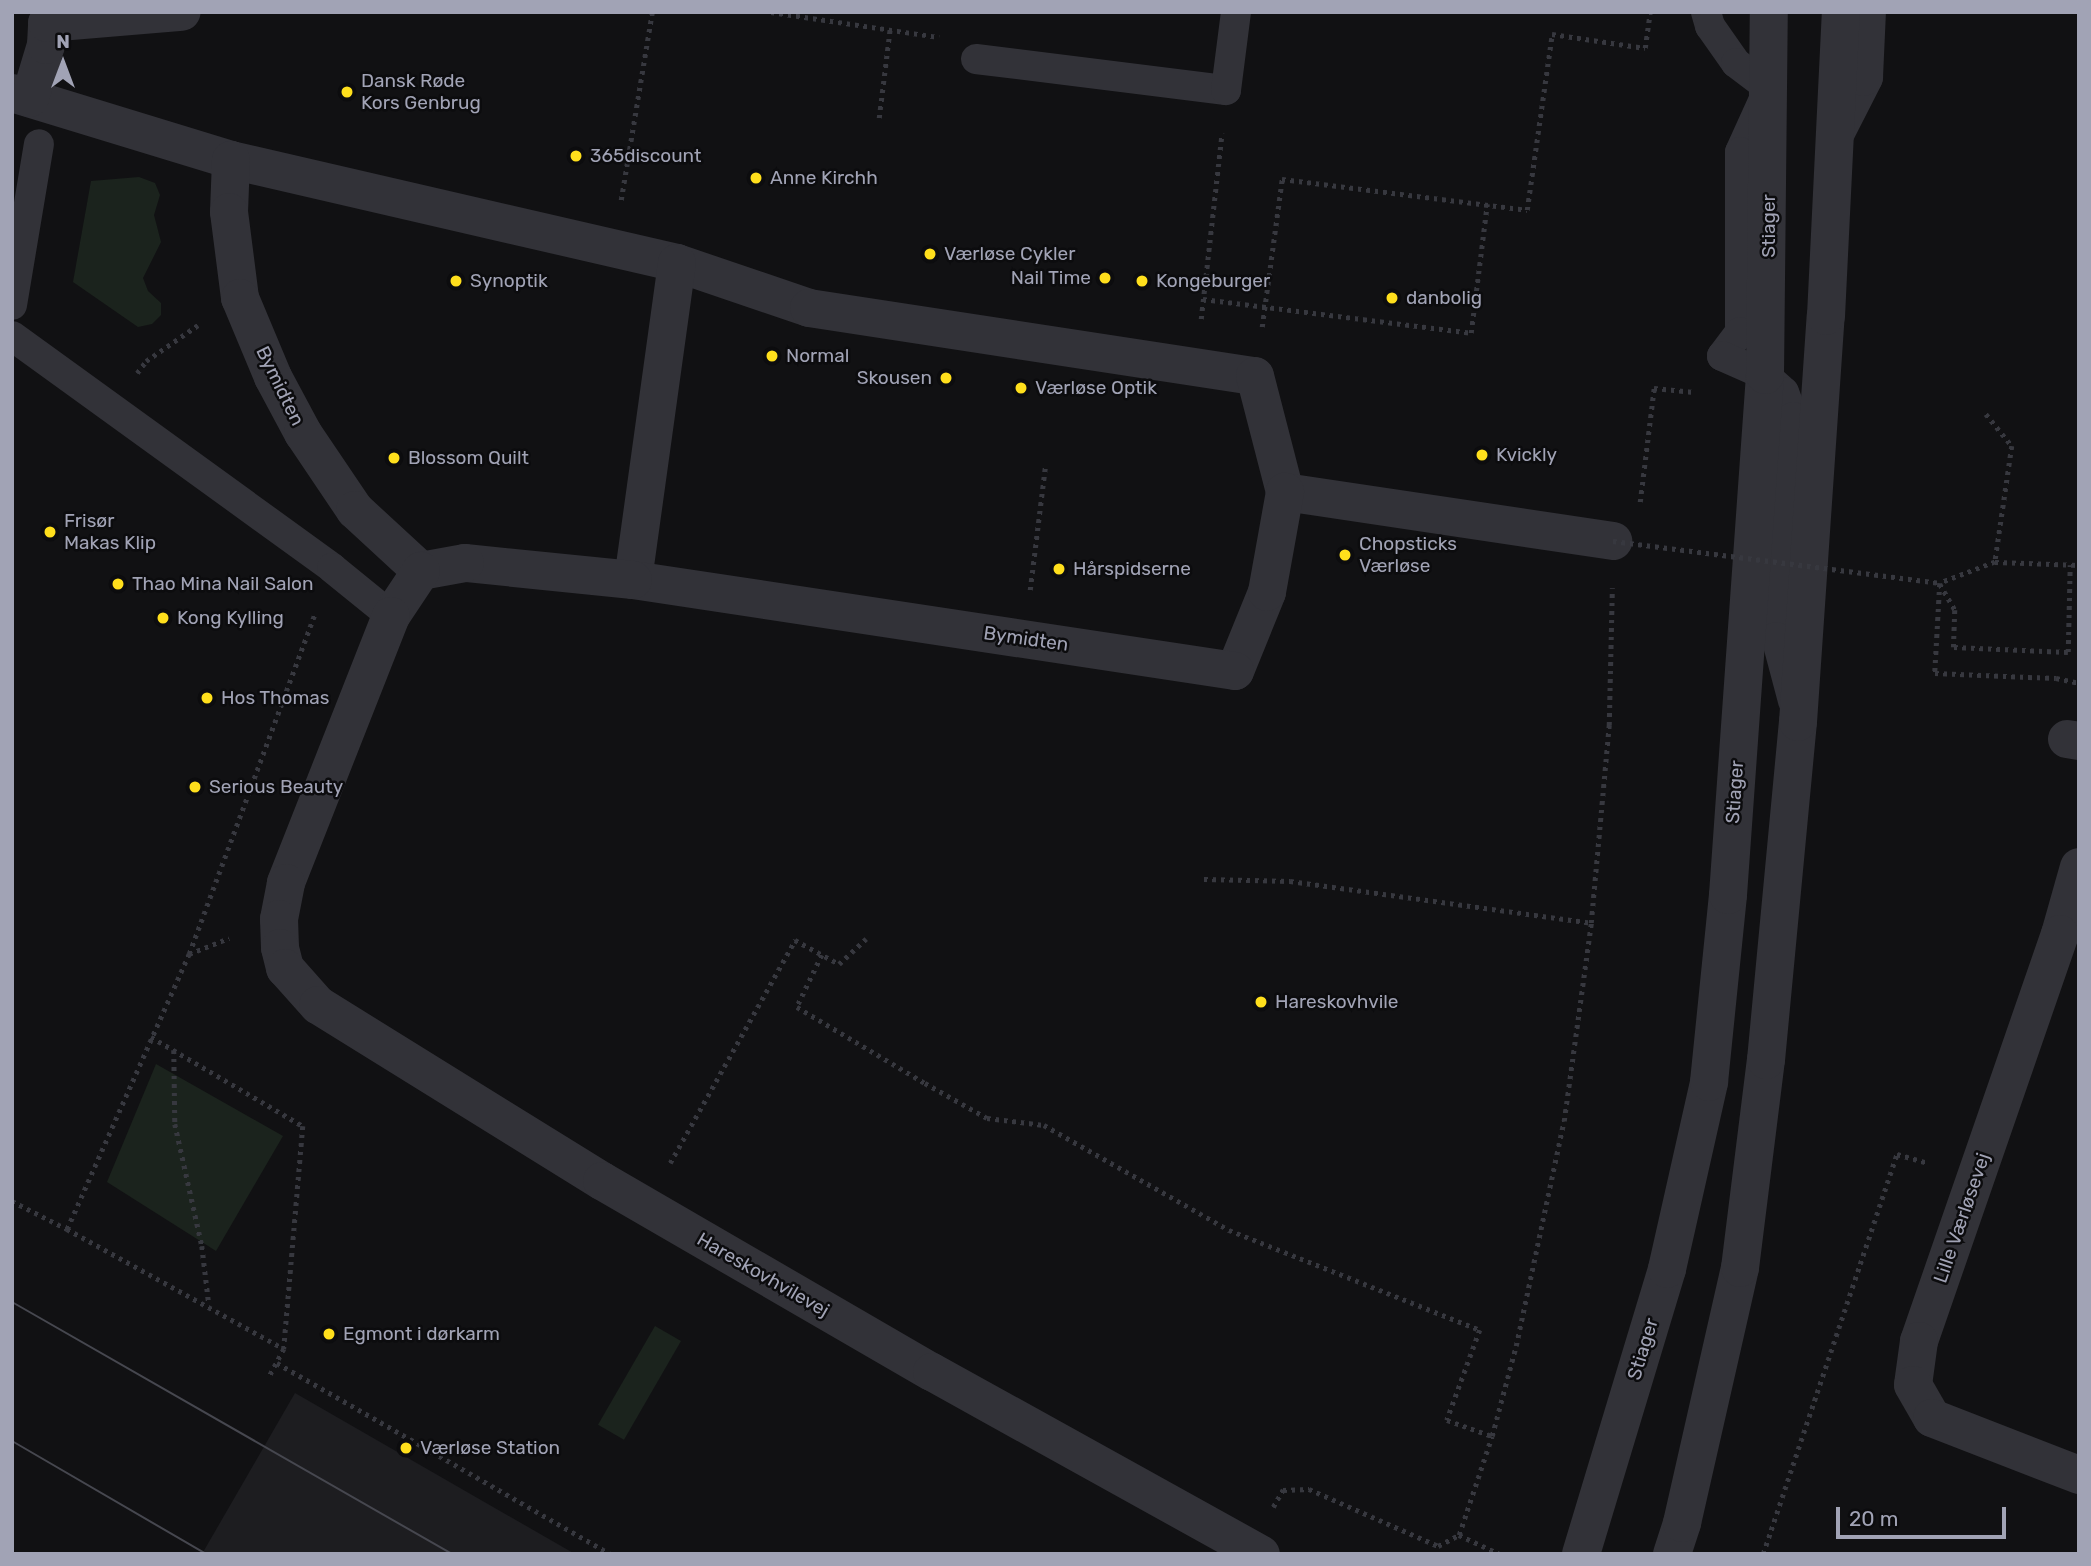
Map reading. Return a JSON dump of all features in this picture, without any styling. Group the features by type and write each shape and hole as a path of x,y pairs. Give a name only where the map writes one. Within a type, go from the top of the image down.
{"street":[{"path":"182,12 47,23 46,45 21,95 231,160 677,263 809,308 1255,376"},
{"name":"Stiager","path":"1581,1554 1667,1269 1709,1082 1728,895 1765,375 1769,12"},
{"path":"1672,1554 1682,1523 1740,1268 1766,1060 1798,722 1836,132 1841,12"},
{"path":"1836,132 1864,77 1867,12"},
{"name":"Bymidten","path":"231,160 229,212 240,298 273,377 303,433 355,510 421,570 465,563 633,580 1235,671 1267,592 1285,492 1255,376"},
{"path":"633,580 677,263"},
{"path":"1285,492 1613,548"},
{"path":"279,919 286,883 391,616 421,570"},
{"name":"Lille Værløsevej","path":"2079,867 2060,934 1919,1340 1913,1385 1932,1418 2079,1475"},
{"name":"Hareskovhvilevej","path":"279,919 280,948 285,968 317,1005 602,1181 944,1378 1256,1551"}],"lane":[{"path":"976,59 1226,90 1236,12"},
{"path":"1706,12 1710,26 1736,63 1769,88 1740,152 1740,332 1722,356 1765,375 1784,392 1793,417 1776,637 1798,722"},
{"path":"12,306 39,144"},
{"path":"12,336 332,568 391,616"}],"path":[{"path":"613,249 652,12"},
{"path":"771,12 935,35 976,59"},
{"path":"1255,376 1282,179 1527,210 1552,34 1645,48 1650,12"},
{"path":"879,118 890,28"},
{"path":"1195,367 1226,90"},
{"path":"1203,299 1471,333 1487,204"},
{"path":"112,408 146,361 240,298"},
{"path":"1641,492 1654,387 1680,390"},
{"path":"1986,414 2012,446 1995,562"},
{"path":"1023,639 1045,468"},
{"path":"1719,558 1720,544"},
{"path":"1613,548 1940,583 1995,562 2079,565"},
{"path":"1940,583 1955,610 1954,647 2068,652 2070,565"},
{"path":"66,1229 189,954 332,568"},
{"path":"1256,1551 1283,1490 1309,1489 1438,1546 1459,1535 1492,1436 1536,1259 1564,1121 1591,923 1609,725 1612,581"},
{"path":"1940,583 1935,673 2056,678 2079,683"},
{"path":"1204,879 1290,881 1591,923"},
{"path":"189,954 279,919"},
{"path":"690,1127 795,940 839,964 866,939"},
{"path":"822,955 797,1006 925,1083 987,1118 1044,1125 1229,1230 1480,1330 1447,1420 1492,1436"},
{"path":"151,1037 303,1126 284,1349 270,1376"},
{"path":"174,1049 175,1124 202,1246 208,1305"},
{"path":"1763,1554 1897,1154"},
{"path":"12,1201 208,1305 284,1349"},
{"path":"277,1363 610,1554"},
{"path":"1459,1535 1500,1554"}],"shaded area":[{"path":"139,177 155,183 160,195 154,215 161,242 143,278 148,291 161,303 161,315 152,324 138,327 73,282 91,181"},
{"path":"156,1064 283,1136 216,1251 107,1182"},
{"path":"655,1326 681,1341 624,1440 598,1425"},
{"path":"295,1393 575,1554 202,1554"}],"tram line":[{"path":"12,1302 452,1554"},
{"path":"12,1441 206,1554"}],"place":[{"name":"Dansk Røde Kors Genbrug","path":"347,92"},
{"name":"365discount","path":"576,156"},
{"name":"Anne Kirchh","path":"756,178"},
{"name":"Værløse Cykler","path":"930,254"},
{"name":"Nail Time","path":"1105,278"},
{"name":"Synoptik","path":"456,281"},
{"name":"Kongeburger","path":"1142,281"},
{"name":"danbolig","path":"1392,298"},
{"name":"Normal","path":"772,356"},
{"name":"Skousen","path":"946,378"},
{"name":"Værløse Optik","path":"1021,388"},
{"name":"Kvickly","path":"1482,455"},
{"name":"Blossom Quilt","path":"394,458"},
{"name":"Frisør Makas Klip","path":"50,532"},
{"name":"Chopsticks Værløse","path":"1345,555"},
{"name":"Hårspidserne","path":"1059,569"},
{"name":"Thao Mina Nail Salon","path":"118,584"},
{"name":"Kong Kylling","path":"163,618"},
{"name":"Hos Thomas","path":"207,698"},
{"name":"Serious Beauty","path":"195,787"},
{"name":"Hareskovhvile","path":"1261,1002"},
{"name":"Egmont i dørkarm","path":"329,1334"},
{"name":"Værløse Station","path":"406,1448"}]}
